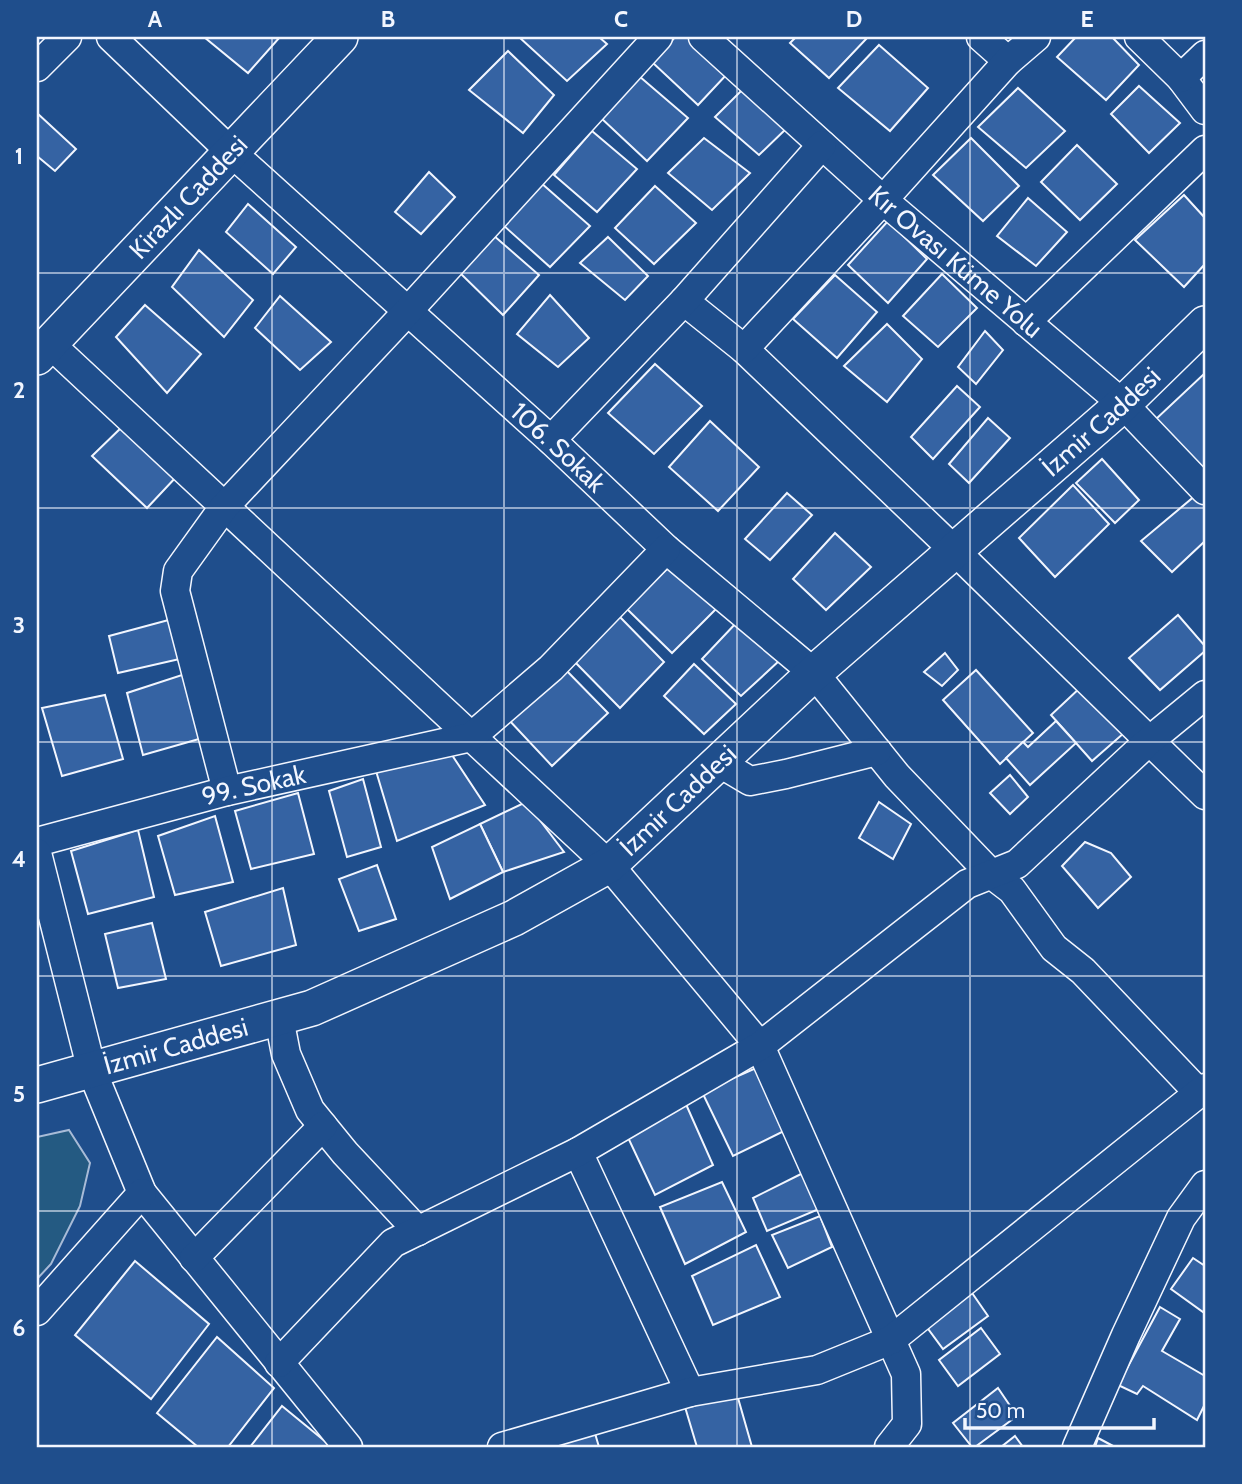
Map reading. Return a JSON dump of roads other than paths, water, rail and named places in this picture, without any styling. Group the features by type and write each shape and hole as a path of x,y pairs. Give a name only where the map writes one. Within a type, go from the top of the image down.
{"main road":[{"name":"Kirazlı Caddesi","path":"43,350 341,37"},
{"name":"İzmir Caddesi","path":"37,1085 312,1008 514,918 609,865 814,673 1123,404 1205,324"}],"street":[{"path":"37,67 67,37"},
{"name":"106. Sokak","path":"111,37 231,152 551,440 666,549 814,673 897,776 991,874 1012,890 1054,948 1083,971 1202,1090"},
{"path":"227,792 175,591 178,571 224,507 407,312 658,37"},
{"name":"Kır Ovası Küme Yolu","path":"704,37 883,200 1123,404 1205,490"},
{"path":"981,37 1008,61"},
{"path":"744,349 1008,61 1036,37"},
{"path":"1139,37 1181,78 1205,110"},
{"path":"1181,78 1205,55"},
{"path":"551,440 684,301 822,145"},
{"path":"1026,322 1205,150"},
{"path":"684,301 744,349 1205,795"},
{"path":"43,350 224,507 609,865 760,1046 906,1374 907,1424 890,1447"},
{"path":"471,737 551,668 666,549"},
{"path":"279,1363 393,1243 578,1152 760,1046 967,884 1017,864 1149,741 1205,695"},
{"name":"99. Sokak","path":"37,842 227,792 471,737"},
{"path":"718,762 750,781 877,751"},
{"path":"37,853 92,1071 142,1193 348,1447"},
{"path":"279,1018 286,1054 310,1110 345,1153 418,1231"},
{"path":"502,1447 690,1392 817,1370 891,1340 1202,1090"},
{"path":"194,1258 323,1126"},
{"path":"578,1152 690,1392"},
{"path":"1077,1447 1181,1218 1205,1185"},
{"path":"37,1311 142,1193"}]}
